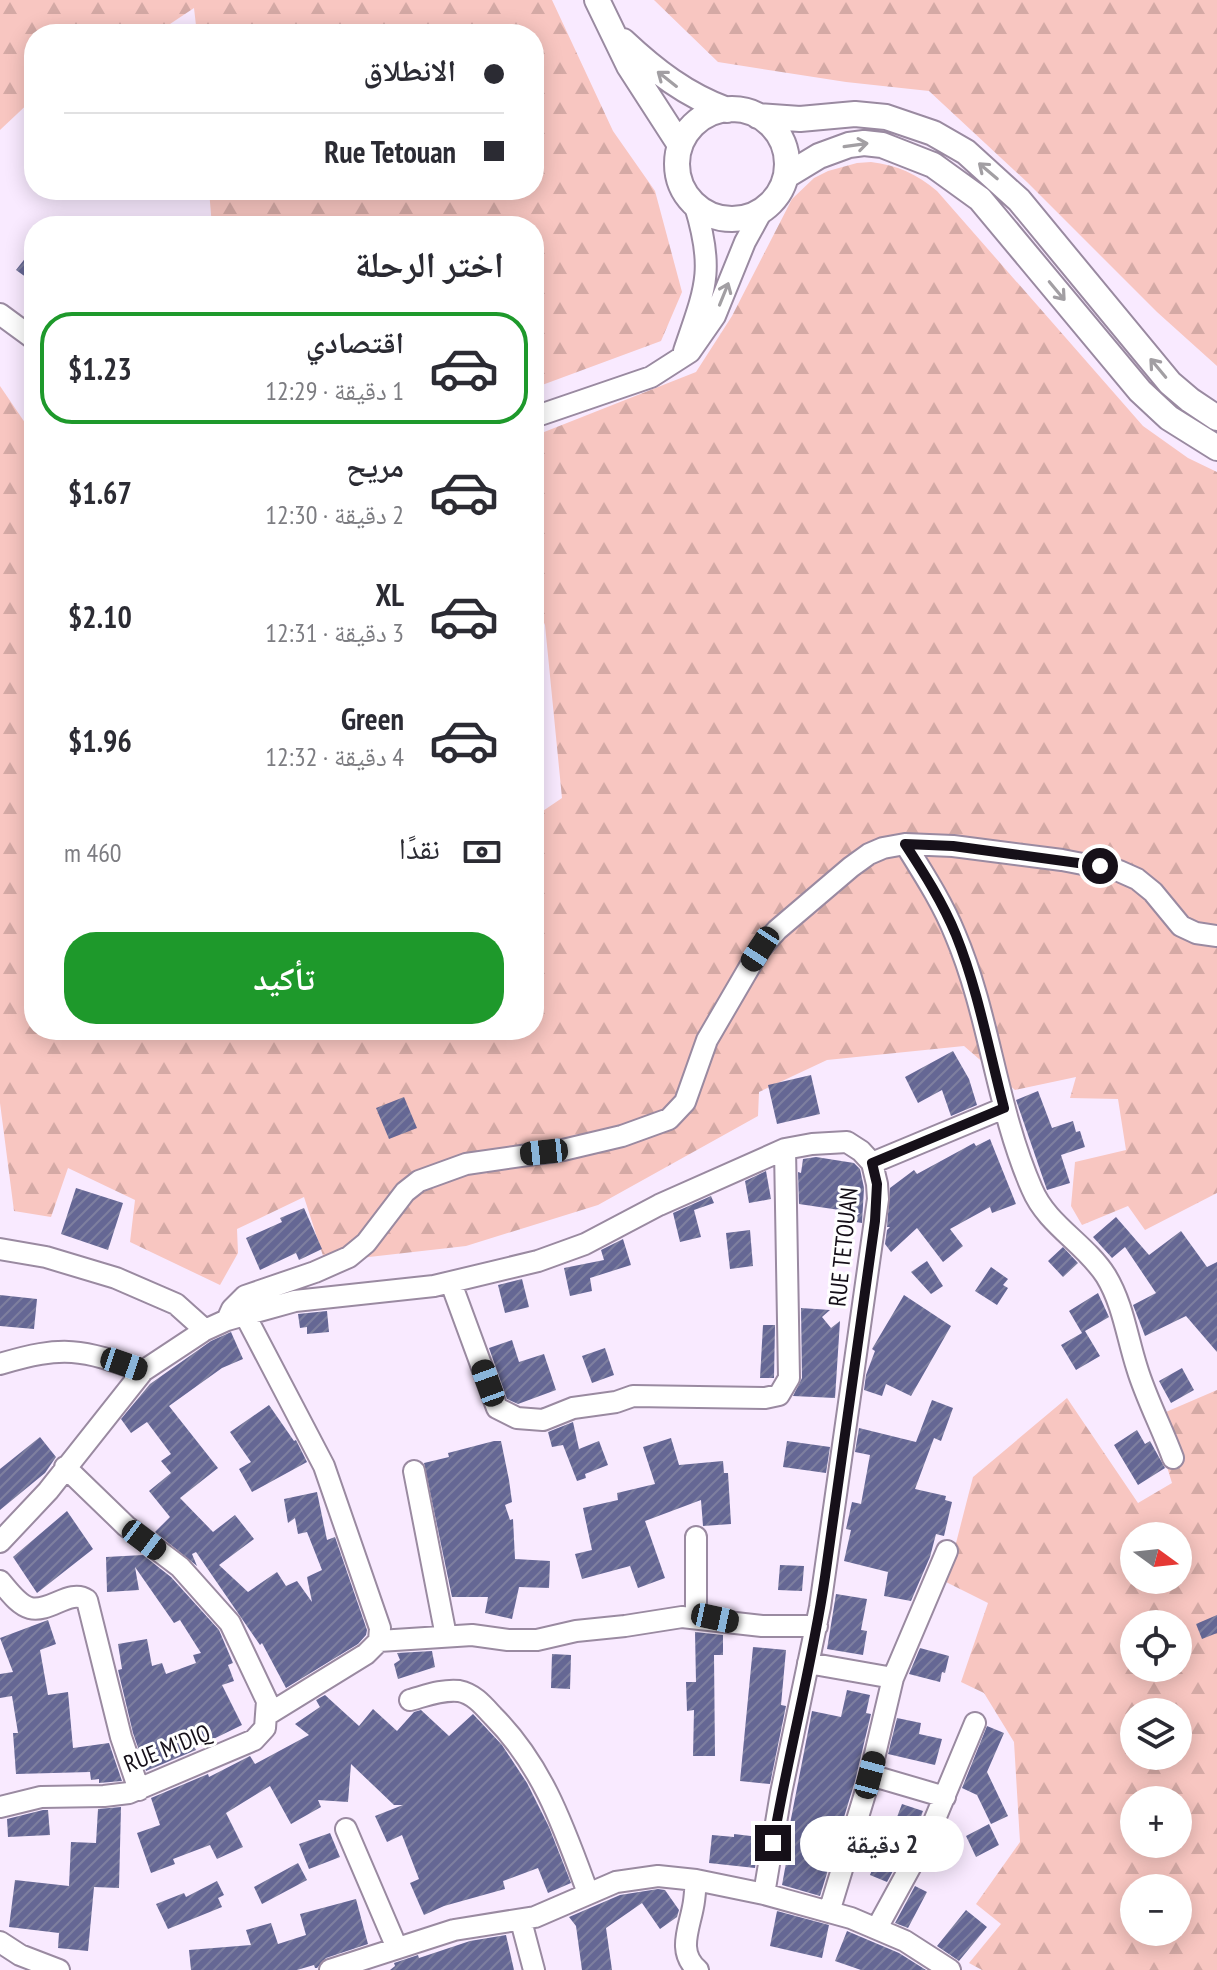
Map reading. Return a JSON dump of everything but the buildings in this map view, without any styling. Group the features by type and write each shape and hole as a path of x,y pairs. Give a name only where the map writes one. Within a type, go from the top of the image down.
{"main road":[{"path":"597,0 629,66 680,145"},
{"path":"615,34 676,86 704,102 727,110 800,119 855,114 886,117 933,133 966,152 1019,200 1170,383 1217,418"},
{"path":"727,110 699,120 680,145 677,161 678,178 685,193 695,206 721,219 749,217 762,211 773,201 786,176 787,162 778,135 758,116"},
{"path":"786,176 819,156 864,143 906,152 933,165 980,199 1140,391 1169,418 1217,448"}],"street":[{"path":"682,358 706,279 706,246 695,206"},
{"path":"544,414 651,377 682,358 708,329 745,242 762,211"},
{"path":"0,314 24,332"},
{"path":"379,1641 378,1621 324,1466 232,1309 245,1296 328,1268 349,1257 366,1243 405,1192 419,1181 466,1164 563,1150 622,1136 669,1119 685,1102 707,1040 760,949 777,930 869,854 905,844 967,848 1119,871 1137,879 1153,892 1181,926 1196,933 1217,936"},
{"path":"905,844 929,881 956,935 1004,1108 1040,1207 1095,1260 1111,1285 1138,1371 1173,1458"},
{"path":"872,1163 1004,1108"},
{"name":"RUE TETOUAN","path":"0,1542 48,1491 143,1371 205,1330 236,1317 325,1296 451,1283 566,1252 659,1205 785,1149 825,1142 847,1142 872,1163 877,1184 875,1221 817,1626 781,1793 764,1894"},
{"path":"451,1283 497,1408 517,1418 543,1420 573,1408 616,1402 633,1396 765,1398 779,1395 789,1378 785,1149"},
{"path":"0,1249 81,1267 153,1292 176,1304 205,1330"},
{"path":"0,1364 38,1353 71,1350 105,1357 143,1371"},
{"path":"65,1467 126,1526 180,1567 230,1623 266,1705 366,1654 379,1641 472,1635 537,1640 576,1631 696,1616 762,1626 817,1626"},
{"path":"414,1471 446,1636"},
{"path":"696,1537 696,1616"},
{"path":"829,1912 870,1775 893,1678 915,1620 947,1551"},
{"path":"0,1581 21,1603 31,1608 45,1608 73,1597 81,1596 87,1600 121,1737 139,1790"},
{"path":"808,1663 893,1678"},
{"path":"410,1700 458,1691 476,1699 503,1725 542,1779 588,1893"},
{"name":"RUE M'DIQ","path":"0,1807 41,1797 104,1796 139,1790 254,1740 264,1731 266,1705"},
{"path":"877,1928 930,1831 975,1723"},
{"path":"870,1775 945,1797"},
{"path":"346,1829 397,1948"},
{"path":"330,1970 454,1930 521,1921 633,1878 674,1876 764,1894 877,1928 905,1941 950,1970"},
{"path":"696,1880 685,1942 691,1965 698,1970"},
{"path":"521,1921 534,1970"},
{"path":"0,1942 29,1960 59,1970"}],"green space":[{"path":"0,0 552,0 613,131 655,191 682,292 661,341 544,384 544,216 211,216 210,200 544,200 544,24 196,24 194,8 170,24 24,24 24,107 0,130"},
{"path":"654,0 1217,0 1217,366 929,91 718,62"},
{"path":"857,163 889,165 906,171 937,191 1143,426 1188,458 1217,472 1217,1193 1145,1230 1128,1206 1082,1225 1071,1206 1075,1162 1126,1150 1118,1099 1070,1098 1076,1077 1015,1090 964,1046 827,1060 759,1092 758,1116 598,1205 466,1246 325,1262 304,1197 237,1229 238,1253 220,1285 130,1242 135,1200 68,1168 51,1217 14,1211 0,1103 0,386 24,421 24,1040 544,1040 544,810 562,798 544,623 544,432 696,372 732,316 792,199 814,178"},
{"path":"1217,1390 1217,1970 982,1970 969,1963 1001,1924 976,1904 1020,1842 1014,1742 984,1693 961,1682 988,1603 946,1582 973,1477 1067,1398 1138,1503 1172,1483 1152,1418"}],"route":[{"path":"773,1843 825,1577 878,1199 872,1163 1004,1108 956,935 929,881 905,844 953,846 1100,866"}]}
